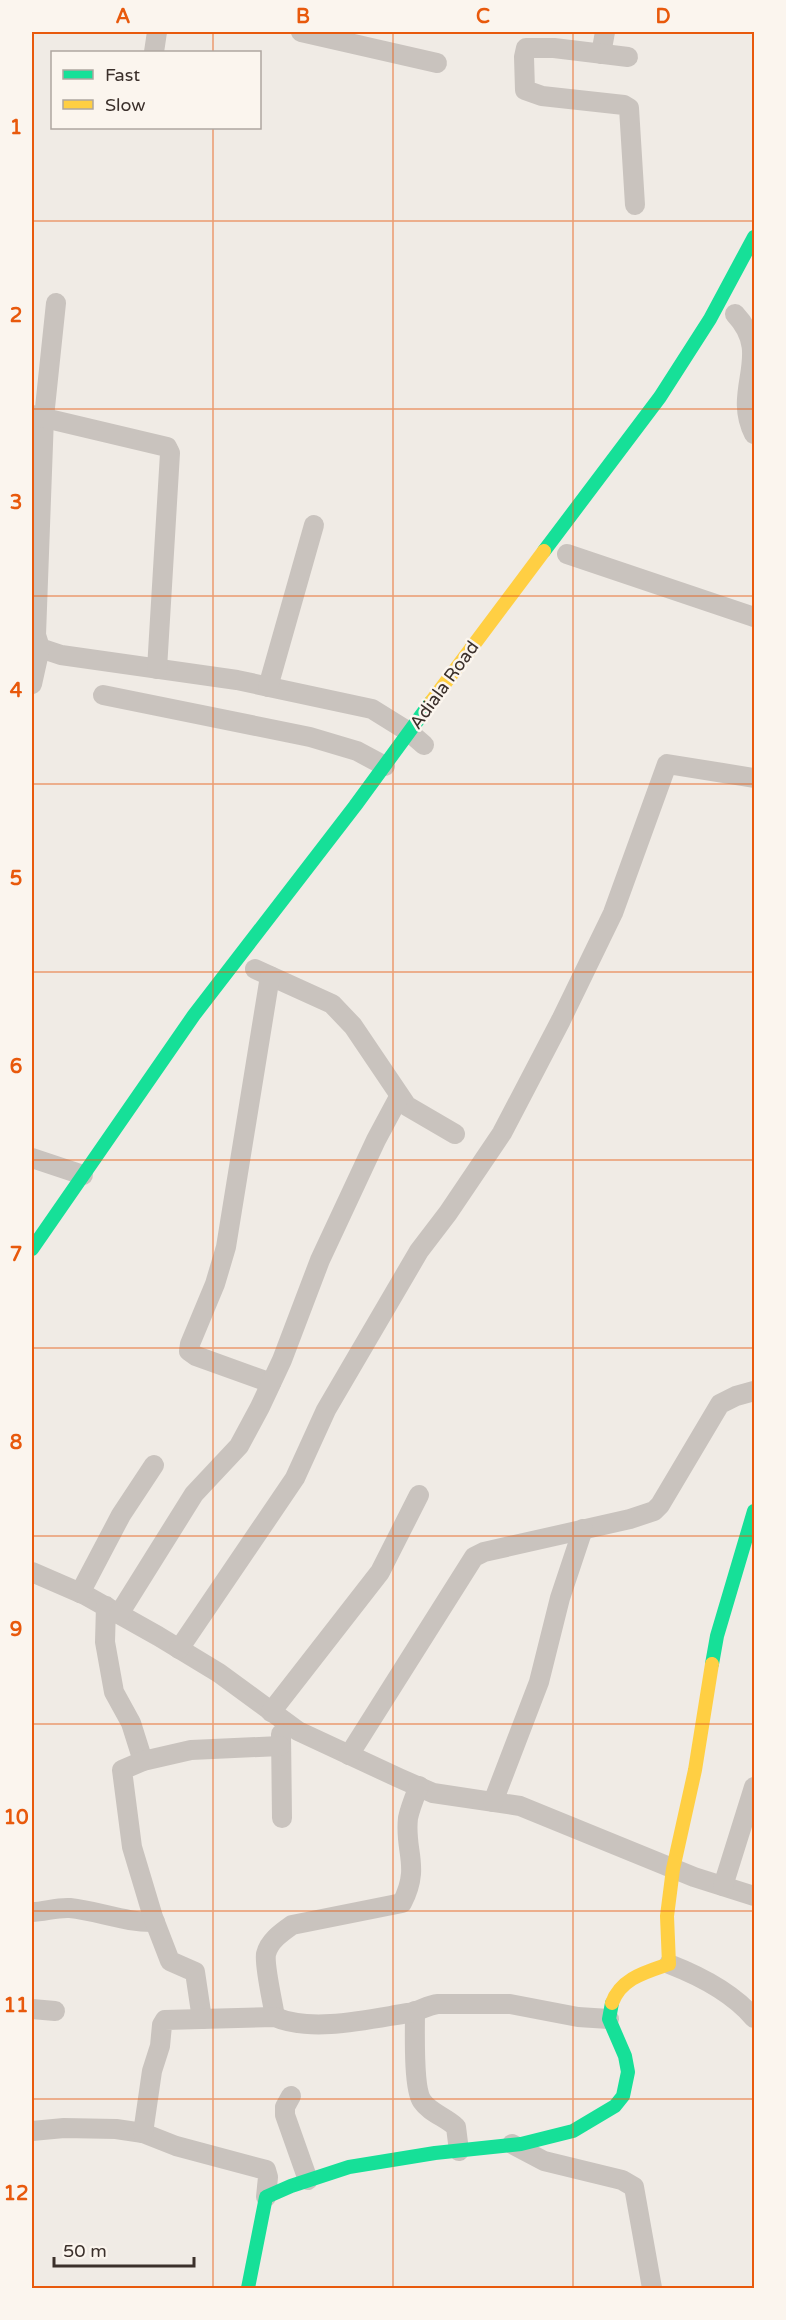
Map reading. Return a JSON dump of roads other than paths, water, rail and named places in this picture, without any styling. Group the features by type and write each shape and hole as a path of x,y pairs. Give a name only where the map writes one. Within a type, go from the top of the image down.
{"main road":[{"name":"Adiala Road","path":"32,1249 194,1015 385,766 420,741 660,397 716,309 754,237"},
{"name":"Adiala Road","path":"118,1122 187,1051"},
{"path":"248,2289 266,2198 308,2180 349,2167 534,2141 573,2131 615,2106 623,2096 628,2072 625,2056 609,2019 612,2000 620,1987 638,1974 669,1964 667,1916 673,1869 695,1770 717,1636 754,1511"}],"street":[{"path":"154,51 157,32"},
{"path":"301,32 437,63"},
{"path":"601,54 605,32"},
{"path":"628,57 554,48 526,48 525,90 542,96 624,105 630,108 635,206"},
{"path":"32,684 40,648 36,635 38,416 56,303"},
{"path":"740,320 752,341 754,351 745,401 747,420 754,434"},
{"path":"38,416 167,447 170,453 157,669"},
{"path":"268,687 314,525"},
{"path":"567,555 754,617"},
{"path":"40,648 61,655 237,680 372,709 420,741"},
{"path":"103,695 310,736 357,751 385,766"},
{"path":"179,1649 300,1469 326,1410 419,1251 448,1213 502,1133 614,913 667,764 754,778"},
{"path":"271,1383 196,1356 189,1351 215,1284 226,1246 259,970 332,1004 353,1026 406,1106 455,1134"},
{"path":"143,1761 131,1723 114,1692 105,1642 112,1610 194,1494 239,1446 271,1383 320,1260 376,1140 399,1097"},
{"path":"32,1158 83,1175"},
{"path":"350,1755 474,1557 484,1552 630,1519 654,1510 660,1505 720,1404 754,1391"},
{"path":"80,1593 121,1515 154,1465"},
{"path":"282,1818 277,1716 380,1572 419,1496"},
{"path":"493,1802 539,1682 560,1598 583,1529"},
{"path":"32,1572 80,1593 179,1649 219,1673 298,1731 433,1793 520,1806 673,1869 754,1896"},
{"path":"202,2019 195,1972 170,1960 155,1922 132,1847 122,1770 143,1761 191,1750 280,1746"},
{"path":"275,2017 267,1953 282,1932 292,1925 402,1903 409,1890 412,1874 408,1818 419,1786"},
{"path":"723,1886 754,1787"},
{"path":"32,1912 66,1908 103,1913 136,1922 155,1922"},
{"path":"669,1964 721,1990 744,2006 754,2018"},
{"path":"142,2133 152,2071 165,2020 275,2017 292,2023 327,2024 366,2021 375,2017 415,2011 438,2004 510,2004 578,2017 609,2019"},
{"path":"32,2009 54,2011"},
{"path":"415,2011 417,2087 421,2100 429,2109 456,2127 459,2151"},
{"path":"291,2096 285,2107 285,2115 308,2180"},
{"path":"32,2115 63,2128"},
{"path":"32,2131 63,2128 116,2129 142,2133 266,2170 268,2177 266,2198"},
{"path":"512,2144 544,2161 622,2180 634,2187 652,2289"}]}
